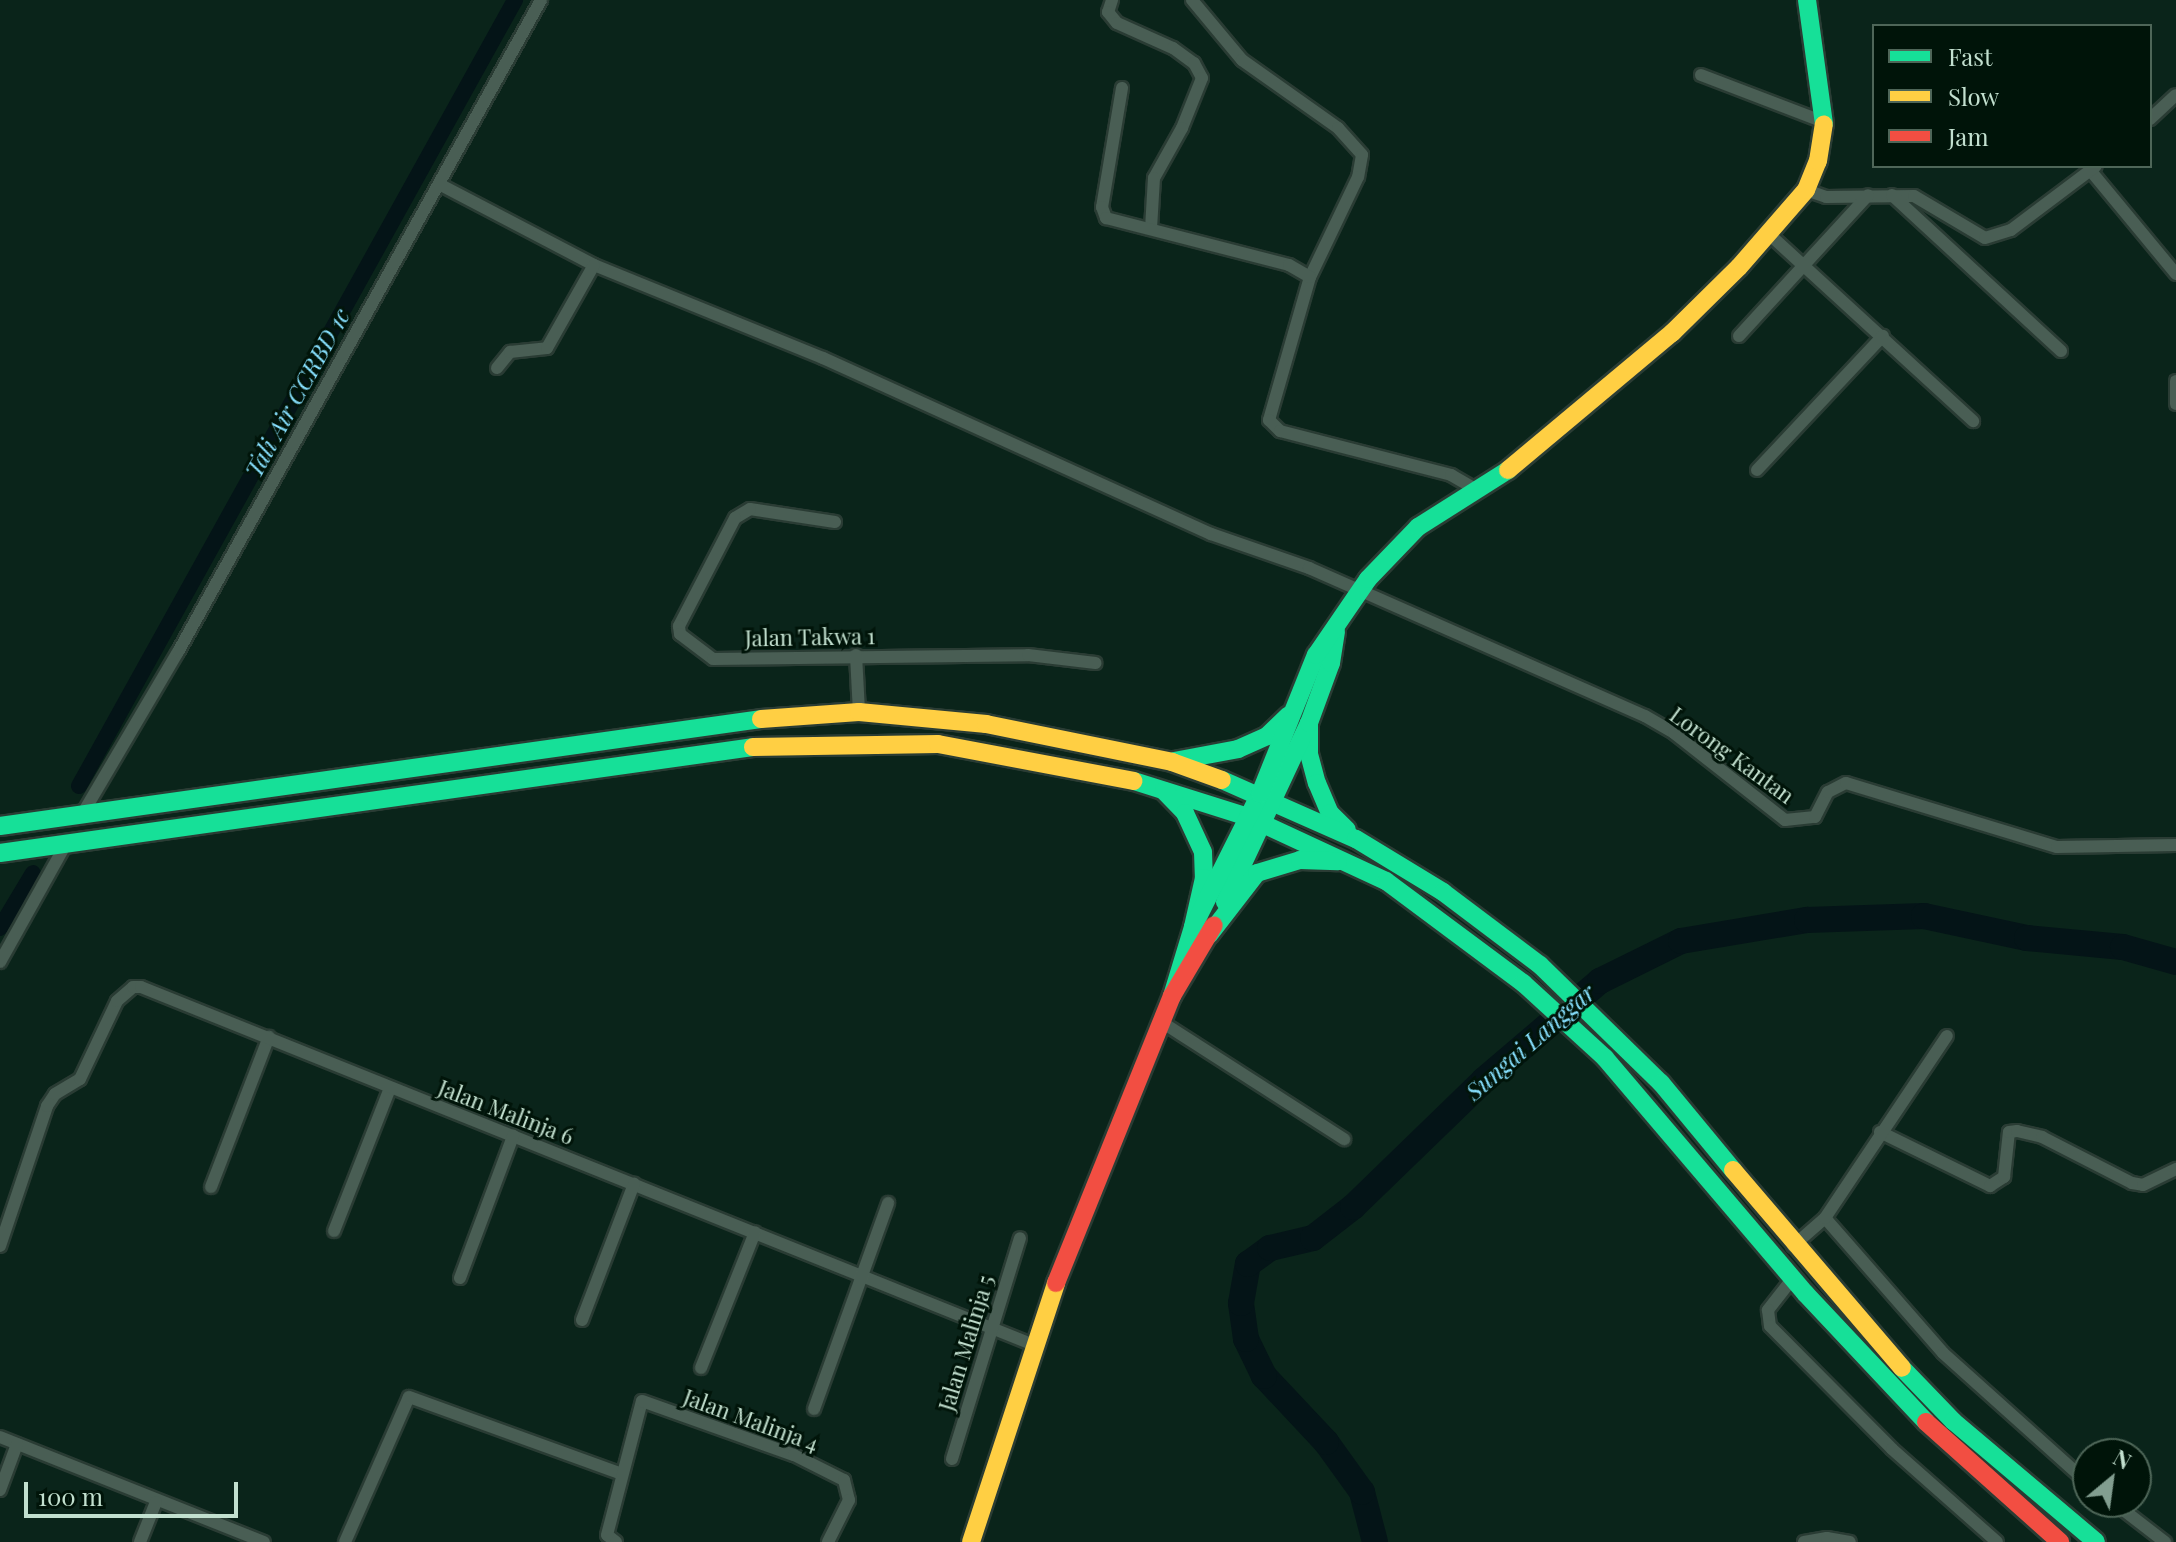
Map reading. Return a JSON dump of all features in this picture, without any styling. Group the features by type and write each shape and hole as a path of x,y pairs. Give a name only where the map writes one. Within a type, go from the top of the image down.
{"main road":[{"path":"1267,798 1289,715 1336,624 1360,591 1418,527 1479,491 1672,333 1769,234 1806,190 1818,161 1824,122 1807,0"},
{"path":"971,1542 1034,1345 1160,1021 1267,798 1309,723 1331,663 1336,624"},
{"path":"0,826 702,724 859,712 986,724 1172,762 1267,798 1356,839 1443,892 1540,965 1595,1014 1661,1083 1866,1332 1953,1421 2096,1542"},
{"path":"1172,762 1238,749 1267,736 1289,715"},
{"path":"1309,723 1309,754 1317,783 1330,813 1356,839"},
{"path":"0,853 783,743 938,744 1159,786 1256,820 1348,861 1429,909 1523,983 1580,1033 1793,1278 1941,1438 2060,1542"},
{"path":"1159,786 1185,813 1203,852 1201,931"},
{"path":"1201,931 1257,873 1300,860 1348,861"}],"street":[{"path":"82,815 108,778 541,0"},
{"path":"1112,0 1108,12 1117,23 1173,48 1194,63 1202,78 1182,128 1154,178 1151,229"},
{"path":"1192,0 1242,60 1360,148 1358,177 1310,277 1269,411 1274,426 1451,475 1479,491"},
{"path":"1701,75 1824,122"},
{"path":"1122,88 1102,213 1112,221 1289,265 1310,277"},
{"path":"2152,117 2176,95"},
{"path":"1806,190 1826,197 1914,196 1985,238 2011,230 2093,168 2176,274"},
{"path":"439,184 594,265 928,404 1211,534 1360,591"},
{"path":"1739,336 1868,195"},
{"path":"1892,195 2061,351"},
{"path":"1769,234 1806,263 1973,421"},
{"path":"497,368 510,352 547,348 594,265"},
{"path":"1757,470 1883,336"},
{"path":"2176,381 2176,404"},
{"name":"Jalan Takwa 1","path":"835,522 750,509 735,518 679,626 680,634 713,659 1028,655 1096,663"},
{"name":"Lorong Kantan","path":"1360,591 1645,716 1674,733 1785,820 1815,817 1828,792 1846,783 2057,847 2176,845"},
{"path":"856,655 859,712"},
{"path":"0,962 66,844"},
{"name":"Jalan Malinja 6","path":"0,1246 41,1120 55,1094 80,1079 117,1001 133,987 269,1037 1034,1345"},
{"path":"1160,1021 1344,1139"},
{"path":"1793,1246 1825,1218 1947,1036"},
{"path":"211,1187 269,1037"},
{"path":"334,1231 390,1088"},
{"path":"1880,1132 1990,1186 2004,1177 2009,1132 2017,1131 2042,1137 2132,1183 2143,1185 2176,1169"},
{"path":"460,1278 513,1136"},
{"path":"582,1320 634,1184"},
{"path":"814,1409 865,1275 888,1203"},
{"path":"1825,1218 1943,1353 2072,1469"},
{"path":"701,1368 755,1232"},
{"name":"Jalan Malinja 5","path":"952,1459 1020,1238"},
{"path":"1793,1278 1768,1310 1770,1326 1892,1449 1997,1542"},
{"path":"345,1542 409,1397 622,1474 611,1538"},
{"name":"Jalan Malinja 4","path":"622,1474 642,1401 794,1455 844,1480 849,1500 828,1542"},
{"path":"0,1437 156,1502 264,1542"},
{"path":"0,1490 17,1444"},
{"path":"140,1542 156,1502"},
{"path":"2134,1518 2165,1542"},
{"path":"1804,1542 1827,1538 1850,1542"}],"waterway":[{"name":"Tali Air CCRBD 1c","path":"79,786 515,0"},
{"name":"Tali Air CCRBD 1c","path":"0,928 33,873"},
{"name":"Sungai Langgar","path":"1375,1542 1362,1492 1326,1442 1264,1376 1246,1339 1241,1303 1248,1264 1270,1248 1313,1238 1353,1207 1484,1080 1600,981 1681,941 1807,920 1924,916 2027,938 2123,947 2176,962"}],"traffic: fast":[{"path":"1807,0 1824,124"},
{"path":"1172,996 1193,927 1260,794 1316,655 1368,579 1418,527 1508,470"},
{"path":"1225,902 1309,723 1331,663 1336,631"},
{"path":"1174,761 1238,749 1267,736 1289,715"},
{"path":"0,826 761,719"},
{"path":"1309,723 1309,754 1317,783 1330,813 1347,830"},
{"path":"0,853 753,747"},
{"path":"1222,780 1356,839 1443,892 1540,965 1661,1083 1733,1170"},
{"path":"1134,781 1248,817 1386,881 1523,983 1605,1058 1805,1293 1926,1422"},
{"path":"1164,791 1185,813 1203,852 1204,878 1193,927"},
{"path":"1209,935 1257,873 1300,860 1338,861"},
{"path":"1902,1368 1953,1421 2096,1542"}],"traffic: slow":[{"path":"1508,470 1672,333 1739,267 1806,190 1818,161 1824,124"},
{"path":"761,719 859,712 986,724 1172,762 1222,780"},
{"path":"753,747 938,744 1134,781"},
{"path":"1733,1170 1902,1368"},
{"path":"971,1542 1056,1283"}],"traffic: jam":[{"path":"1056,1283 1172,996 1214,925"},
{"path":"1926,1422 2060,1542"}]}
